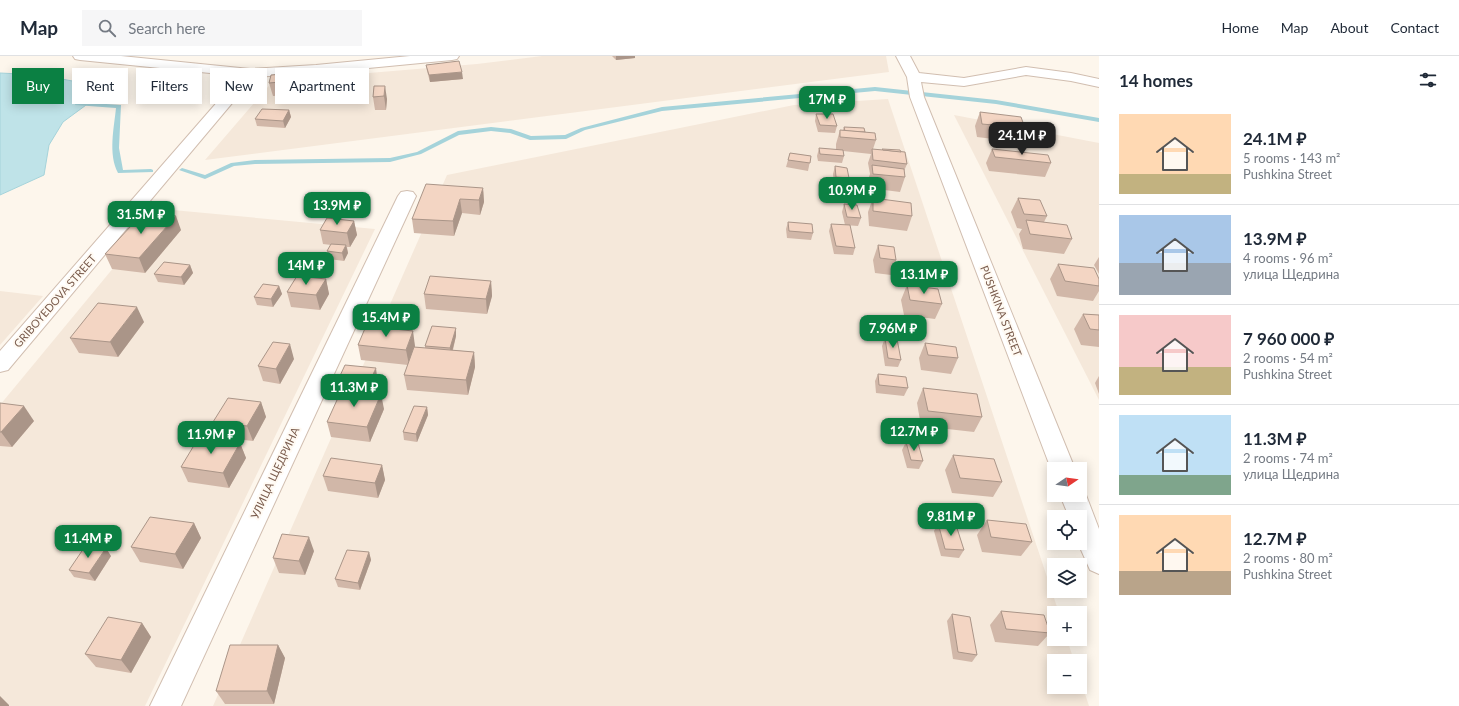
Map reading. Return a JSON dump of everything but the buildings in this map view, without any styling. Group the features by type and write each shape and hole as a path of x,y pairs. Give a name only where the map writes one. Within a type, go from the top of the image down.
{"street":[{"path":"80,56 210,69"},
{"path":"267,72 331,68 452,56"},
{"name":"PUSHKINA STREET","path":"903,56 1060,462"},
{"path":"915,86 964,82 1026,71 1071,77 1099,83"},
{"name":"GRIBOYEDOVA STREET","path":"0,365 223,104"},
{"name":"УЛИЦА ЩЕДРИНА","path":"165,706 407,196"},
{"path":"1076,502 1099,562"}],"shaded area":[{"path":"542,56 886,56 889,72 205,160 253,104 267,104 267,88 273,81 275,81 275,104 369,104 369,73 477,64"},
{"path":"888,99 1047,577 1047,598 1054,598 1057,606 1047,606 1047,646 1069,646 1072,654 1047,654 1047,694 1085,694 1089,706 213,706 447,175 794,105"},
{"path":"954,115 1099,143 1099,400"},
{"path":"162,209 375,229 145,706 0,706 0,405"},
{"path":"0,291 43,296 0,345"}],"water":[{"path":"0,73 12,74 12,104 64,104 64,79 72,81 72,104 87,104 63,122 49,145 44,175 0,195"}],"waterway":[{"path":"182,170 205,177 233,164 255,162 390,160 419,153 458,133 491,129 511,131 530,138 566,137 583,129 662,109 875,89 996,102 1099,120"},
{"path":"77,104 119,106 116,148 120,172 151,171"}]}
